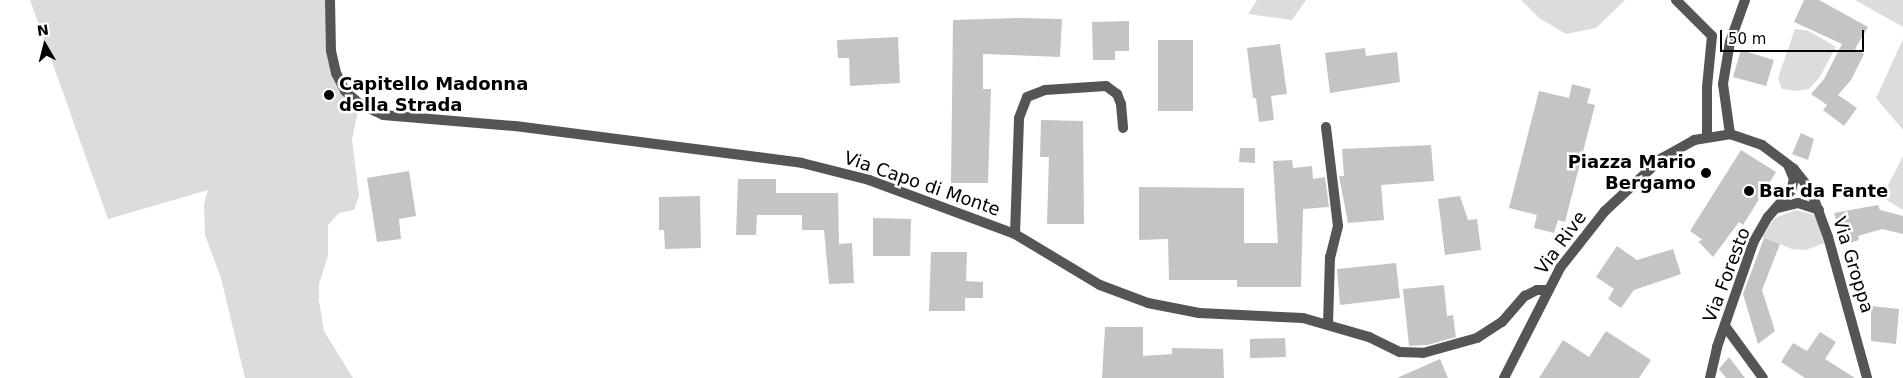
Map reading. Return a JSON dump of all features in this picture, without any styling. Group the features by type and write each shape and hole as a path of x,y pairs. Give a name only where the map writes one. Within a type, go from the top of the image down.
{"street":[{"name":"Via Capo di Monte","path":"330,0 331,51 336,73 351,96 361,105 383,115 524,127 802,163 869,180 1015,234 1124,296 1199,313 1278,316 1328,324 1400,352 1424,353 1477,338 1502,322 1525,296 1537,290 1547,290"},
{"path":"1676,0 1712,36 1707,87 1707,135"},
{"path":"1730,134 1723,84 1730,42 1745,0"},
{"path":"1015,234 1019,118 1027,97 1045,90 1106,86 1117,94 1121,104 1123,128"},
{"path":"1326,127 1338,226 1330,257 1328,324"},
{"name":"Via Rive","path":"1504,378 1547,290 1573,250 1623,193 1662,158 1707,135 1730,134"},
{"name":"Via Groppa","path":"1730,134 1753,139 1807,183 1819,210 1867,378"},
{"name":"Via Foresto","path":"1710,378 1725,326 1754,241 1793,185 1793,174 1786,164"},
{"path":"1774,210 1798,203 1819,210"},
{"path":"1725,326 1763,378"}],"shaded area":[{"path":"30,0 331,0 330,37 345,96 358,111 352,139 359,196 354,210 339,213 328,225 328,256 319,284 319,300 324,331 353,378 245,378 221,278 205,235 204,204 208,190 108,219"},
{"path":"1257,0 1306,0 1292,20 1248,14"},
{"path":"1521,0 1625,0 1596,28 1566,34 1539,18"},
{"path":"1855,0 1903,0 1903,27"},
{"path":"1795,29 1809,31 1836,47 1819,78 1809,89 1796,91 1782,89 1778,78"},
{"path":"1903,39 1903,130 1876,98"},
{"path":"1903,156 1903,210 1882,197"},
{"path":"1796,210 1814,215 1821,227 1824,243 1806,250 1792,249 1762,237 1775,218"}],"building":[{"path":"1804,0 1819,0 1868,27 1855,49 1864,54 1851,80 1838,95 1857,108 1844,126 1823,110 1827,105 1811,94 1824,79 1842,44 1794,22"},
{"path":"1062,19 1060,57 983,54 983,89 991,89 988,183 951,183 953,20"},
{"path":"1129,21 1129,51 1115,51 1115,60 1093,60 1092,22"},
{"path":"898,37 900,83 850,86 849,58 838,58 837,40"},
{"path":"1158,40 1193,40 1193,111 1158,111"},
{"path":"1280,44 1287,94 1271,96 1274,120 1259,122 1256,98 1253,98 1247,48"},
{"path":"1365,48 1366,56 1397,52 1400,82 1330,93 1325,53"},
{"path":"1741,50 1774,60 1766,86 1733,77"},
{"path":"1572,84 1591,89 1587,103 1595,105 1565,222 1558,220 1554,233 1534,228 1537,215 1509,208 1539,91 1569,98"},
{"path":"1041,120 1083,121 1084,224 1047,224 1049,157 1040,157"},
{"path":"1801,133 1814,139 1808,160 1792,154"},
{"path":"1431,145 1434,181 1381,185 1384,220 1348,223 1339,176 1344,176 1342,149"},
{"path":"1240,148 1255,148 1255,163 1239,162"},
{"path":"1741,150 1776,172 1743,225 1739,222 1713,257 1698,241 1703,240 1690,231"},
{"path":"1292,160 1293,168 1312,166 1313,179 1325,177 1329,207 1303,209 1301,287 1237,287 1237,280 1169,280 1168,239 1139,240 1139,187 1244,188 1244,243 1278,243 1273,161"},
{"path":"409,171 416,216 399,219 401,239 377,242 367,178"},
{"path":"738,179 776,179 776,193 838,193 839,244 852,243 854,283 829,284 824,230 802,230 802,215 757,215 756,235 736,235"},
{"path":"700,196 701,248 665,249 664,230 659,230 659,197"},
{"path":"1460,196 1468,220 1477,219 1481,250 1445,255 1438,199"},
{"path":"1878,205 1880,210 1903,216 1903,234 1882,229 1858,236 1859,240 1844,245 1834,213"},
{"path":"873,218 911,219 910,256 873,256"},
{"path":"1764,238 1780,244 1762,290 1775,331 1758,344 1743,294"},
{"path":"1617,246 1637,260 1673,249 1681,274 1634,290 1621,308 1608,299 1614,289 1596,277"},
{"path":"931,252 967,252 966,281 983,282 983,298 965,298 965,311 929,311"},
{"path":"1396,263 1400,298 1340,305 1337,269"},
{"path":"1444,285 1447,316 1453,315 1456,337 1427,345 1409,346 1403,289"},
{"path":"1871,306 1899,309 1896,344 1871,341"},
{"path":"1105,327 1143,327 1143,356 1172,354 1172,348 1223,349 1224,378 1102,378"},
{"path":"1606,331 1651,360 1639,378 1539,378 1563,340 1589,357"},
{"path":"1820,332 1836,342 1825,359 1855,378 1805,378 1781,362 1793,343 1807,351"},
{"path":"1285,338 1286,357 1250,358 1250,339"},
{"path":"1729,357 1745,378 1726,378 1719,369"},
{"path":"1440,359 1448,378 1397,378"}],"place":[{"name":"Capitello Madonna della Strada","path":"329,95"},
{"name":"Piazza Mario Bergamo","path":"1706,173"},
{"name":"Bar da Fante","path":"1749,191"}]}
